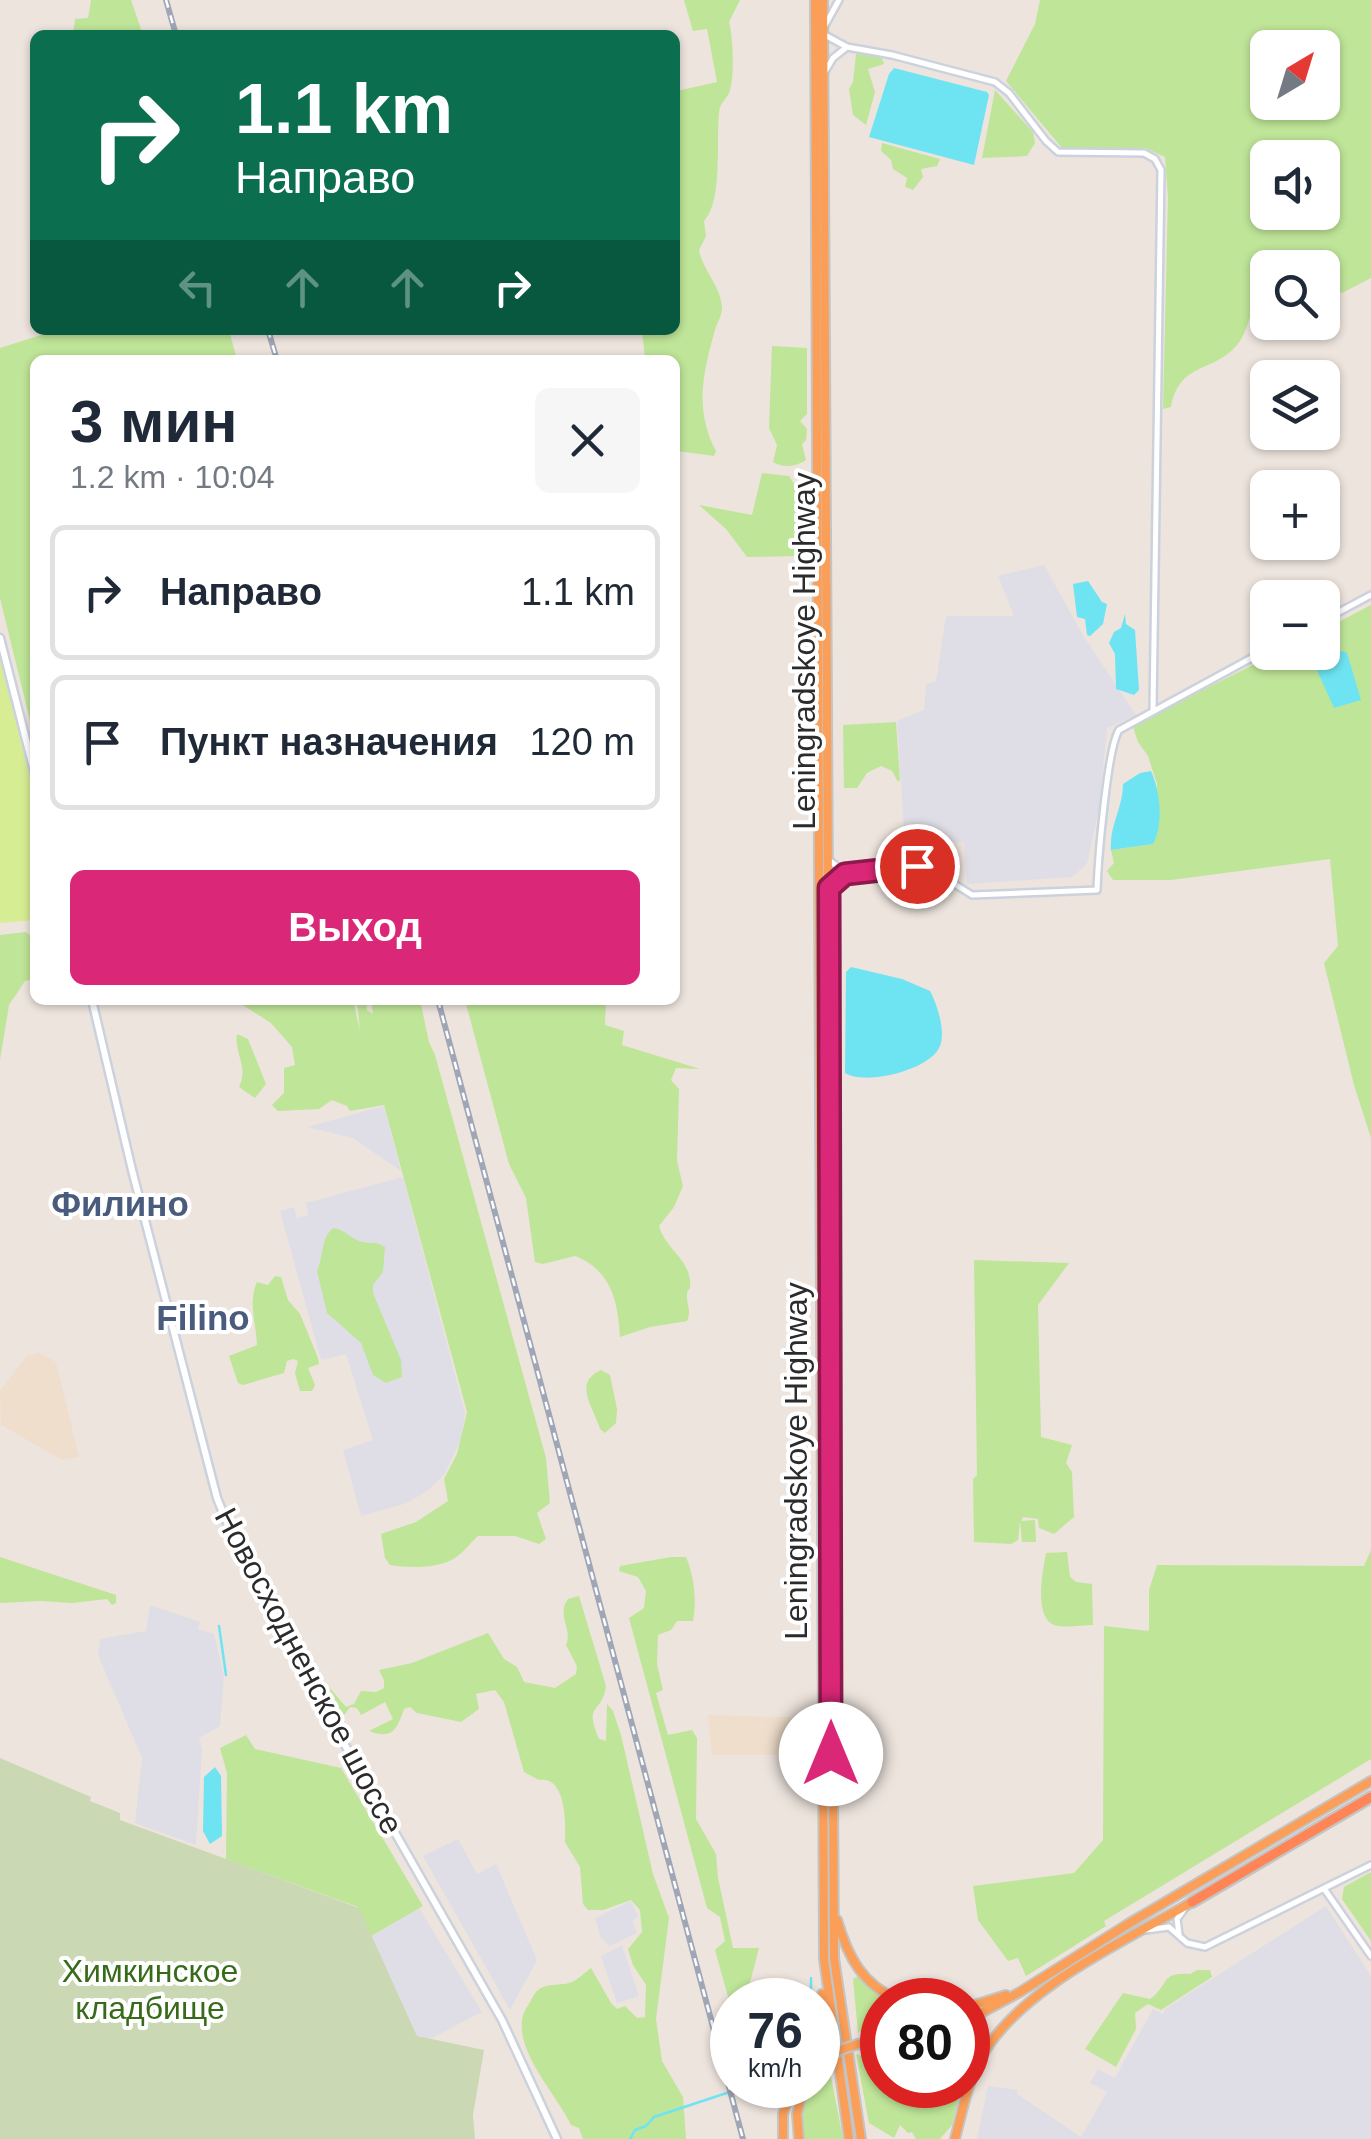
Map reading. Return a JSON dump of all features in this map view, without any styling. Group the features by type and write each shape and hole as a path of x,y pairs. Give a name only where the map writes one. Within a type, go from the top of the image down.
{"highway":[{"name":"Leningradskoye Highway","path":"815,0 824,1960 849,2139"},
{"name":"Leningradskoye Highway","path":"823,0 833,1907 834,1958 861,2139"},
{"path":"990,2007 1371,1781"},
{"path":"956,2139 982,2056 1017,2012 1042,1990 1371,1796"},
{"path":"833,1907 855,1966 866,1978"},
{"path":"822,1978 824,1960"},
{"path":"990,1999 1033,1983"},
{"path":"784,2139 785,2108"},
{"path":"798,2108 799,2139"}],"main road":[{"path":"0,638 30,755"},
{"name":"Новосходненское шоссе","path":"93,1005 217,1498 313,1689 502,2020 557,2139"}],"street":[{"path":"839,0 823,32 847,47 995,82 1009,93 1058,152 1144,154 1155,159 1161,170 1153,710"},
{"path":"824,75 833,58 847,47"},
{"path":"1340,611 1371,595"},
{"path":"829,888 845,874 917,866 972,895 1096,890 1112,742 1119,730 1250,659"},
{"path":"829,860 845,874"},
{"path":"1143,1931 1169,1927 1191,1944 1205,1948 1371,1865"},
{"path":"1324,1890 1371,1956"},
{"path":"1180,1937 1177,1919 1191,1902"}],"shaded area":[{"path":"1044,565 1084,637 1136,715 1107,728 1099,809 1087,864 1072,877 967,884 964,842 905,847 897,721 924,710 926,684 936,681 946,616 1014,616 998,576"},
{"path":"384,1106 401,1171 353,1138 307,1127"},
{"path":"403,1177 465,1413 461,1439 444,1475 407,1503 361,1516 343,1450 373,1440 346,1354 321,1360 280,1211 294,1207 297,1218 308,1215 306,1203"},
{"path":"39,1353 56,1362 79,1457 62,1460 1,1425 0,1391 27,1356"},
{"path":"150,1605 200,1622 198,1629 214,1634 224,1676 220,1726 199,1738 202,1750 196,1845 135,1823 142,1758 98,1655 100,1639 146,1631"},
{"path":"708,1715 808,1718 808,1755 712,1755"},
{"path":"458,1839 477,1874 496,1864 537,1960 510,2010 423,1856"},
{"path":"631,1901 638,1917 632,1921 637,1933 610,1946 601,1938 595,1918"},
{"path":"1326,1906 1371,1976 1371,2139 977,2139 983,2108 990,2108 990,2086 1017,2090 1017,2094 1081,2137 1107,2092 1090,2083 1098,2069 1115,2078 1153,2009 1163,2014 1165,2009"},
{"path":"419,1908 482,2012 430,2039 417,2036 371,1936"},
{"path":"622,1945 639,1996 617,2003 601,1956"}],"green space":[{"path":"91,0 131,0 141,30 74,30 75,19 88,18"},
{"path":"684,0 740,0 729,22 732,78 720,109 714,200 704,221 706,236 699,250 722,308 703,391 705,421 716,451 714,456 680,451 680,355 644,355 642,335 680,335 680,90 717,82 707,29 693,31"},
{"path":"1040,0 1371,0 1371,278 1340,293 1340,250 1250,250 1250,318 1245,331 1227,354 1189,375 1175,392 1171,407 1163,409 1168,197 1165,157 1145,148 1062,148 1006,81 1035,24"},
{"path":"856,54 881,56 884,64 868,69 875,92 866,125 853,115 849,89"},
{"path":"995,90 1033,132 1035,143 1027,156 982,158"},
{"path":"882,143 940,159 937,166 921,169 923,177 913,190 905,187 907,178 893,169 891,160 881,151"},
{"path":"41,335 230,335 236,355 30,355 30,721 0,598 0,348"},
{"path":"772,346 807,348 807,414 800,421 807,429 802,444 806,460 794,465 773,462 777,445 769,428"},
{"path":"762,473 789,476 805,500 805,556 747,557 726,529 699,505 752,515"},
{"path":"1371,605 1371,1138 1324,963 1338,946 1330,859 1171,880 1113,880 1107,871 1114,863 1111,850 1153,844 1157,784 1148,756 1138,742 1133,727 1136,723 1250,666 1250,670 1340,670 1340,621"},
{"path":"0,660 30,777 30,920 0,923"},
{"path":"896,722 900,780 881,766 867,773 857,788 844,788 843,725"},
{"path":"26,932 30,935 30,980 25,981 9,1005 0,1060 0,935"},
{"path":"243,1005 354,1005 360,1031 357,1005 366,1005 373,1014 372,1005 421,1005 546,1458 550,1503 537,1513 546,1539 539,1544 515,1536 478,1536 458,1556 440,1564 397,1566 390,1565 385,1558 381,1534 416,1522 448,1501 444,1479 457,1454 467,1412 384,1105 350,1111 332,1100 319,1109 278,1111 272,1105 284,1093 284,1068 295,1065 292,1047 271,1023"},
{"path":"466,1005 606,1005 605,1025 624,1031 622,1045 700,1069 676,1068 671,1080 679,1089 677,1161 683,1186 674,1207 659,1226 688,1273 687,1321 620,1337 614,1299 597,1270 575,1256 543,1264 535,1262 526,1198 509,1164"},
{"path":"237,1034 248,1039 266,1084 255,1098 239,1087 242,1066"},
{"path":"333,1228 358,1241 385,1247 383,1272 373,1285 373,1293 401,1360 402,1377 386,1383 373,1375 361,1343 327,1313 317,1271 326,1237"},
{"path":"974,1260 1069,1263 1038,1305 1041,1437 1072,1445 1066,1463 1072,1472 1074,1517 1054,1534 1039,1528 1038,1519 1023,1517 1021,1521 1035,1520 1036,1542 1022,1542 1020,1521 1018,1540 1011,1544 974,1542"},
{"path":"275,1276 281,1277 288,1300 300,1314 318,1358 319,1364 308,1368 315,1385 312,1391 300,1391 295,1373 298,1361 287,1361 284,1373 243,1385 238,1383 229,1356 257,1345 254,1290 257,1282 268,1285"},
{"path":"601,1370 610,1375 617,1409 616,1423 605,1433 600,1429 586,1389 592,1375"},
{"path":"1371,1550 1371,1759 1104,1921 1106,1926 1026,1976 1018,1958 1008,1961 978,1920 973,1886 1074,1873 1103,1840 1104,1626 1149,1631 1149,1590 1157,1565 1364,1566"},
{"path":"1067,1552 1070,1577 1092,1584 1093,1625 1052,1624 1043,1611 1041,1591 1046,1553"},
{"path":"0,1557 116,1595 116,1603 112,1605 107,1599 0,1603"},
{"path":"686,1557 691,1572 693,1621 677,1621 671,1630 658,1635 657,1664 663,1690 656,1693 668,1735 692,1730 697,1738 696,1819 716,1854 733,1948 759,1948 751,1978 723,1978 715,1950 725,1941 720,1917 707,1908 629,1618 644,1608 646,1591 638,1577 619,1571 620,1566"},
{"path":"579,1596 606,1686 593,1714 595,1727 599,1739 606,1741 607,1704 621,1735 653,1874 669,1918 656,2019 662,2061 683,2097 686,2139 583,2139 528,2052 522,2021 534,1994 545,1986 572,1982 591,1968 617,2009 625,2006 637,2018 645,2017 646,1985 628,1949 642,1932 640,1910 631,1900 603,1910 588,1910 583,1904 580,1867 565,1842 559,1792 548,1780 524,1772 504,1702 495,1690 476,1694 479,1709 461,1722 417,1713 410,1707 404,1709 393,1731 384,1734 369,1731 393,1719 385,1702 361,1715 357,1708 350,1707 337,1717 323,1690 328,1686 346,1707 354,1704 361,1691 384,1688 379,1670 412,1663 488,1633 504,1659 517,1667 524,1682 555,1688 576,1674 577,1666 566,1645 564,1611 568,1599"},
{"path":"246,1735 255,1749 341,1768 423,1906 371,1936 358,1907 226,1859 227,1773 220,1748"},
{"name":"Химкинское кладбище","path":"0,1758 91,1797 90,1801 120,1813 120,1820 359,1908 417,2036 484,2050 473,2115 475,2139 0,2139"},
{"path":"1371,1872 1371,1941 1342,1899 1344,1887"},
{"path":"1210,1970 1212,1977 1161,2010 1148,2004 1135,2013 1136,2029 1116,2067 1085,2049 1123,1993 1150,1999 1169,1977"},
{"path":"861,1978 858,2033 853,1979"},
{"path":"803,2108 837,2108 843,2139 804,2139"},
{"path":"866,2108 956,2108 952,2125 940,2139 916,2139 900,2125 894,2138 869,2123"}],"water":[{"path":"894,68 987,92 974,165 869,137"},
{"path":"1088,581 1107,604 1103,624 1090,636 1085,619 1077,617 1073,584"},
{"path":"1125,614 1126,624 1135,630 1139,690 1134,695 1116,689 1115,654 1109,643 1121,628"},
{"path":"1340,652 1347,653 1361,700 1334,708 1317,670 1340,670"},
{"path":"1151,771 1160,808 1153,844 1111,850 1123,784"},
{"path":"851,967 902,979 930,991 942,1033 934,1055 897,1073 867,1078 845,1073 846,972"},
{"path":"215,1767 221,1776 222,1836 210,1844 203,1831 204,1777"}],"waterway":[{"path":"219,1626 226,1675"},
{"path":"630,2139 635,2130 654,2117 710,2099"}],"railway":[{"path":"166,0 175,30"},
{"path":"270,335 276,355"},
{"path":"439,1005 743,2139"}],"district":[{"name":"Филино","path":"120,1203"},
{"name":"Filino","path":"203,1317"}],"route":[{"path":"831,1754 829,888 845,874 917,866"}]}
